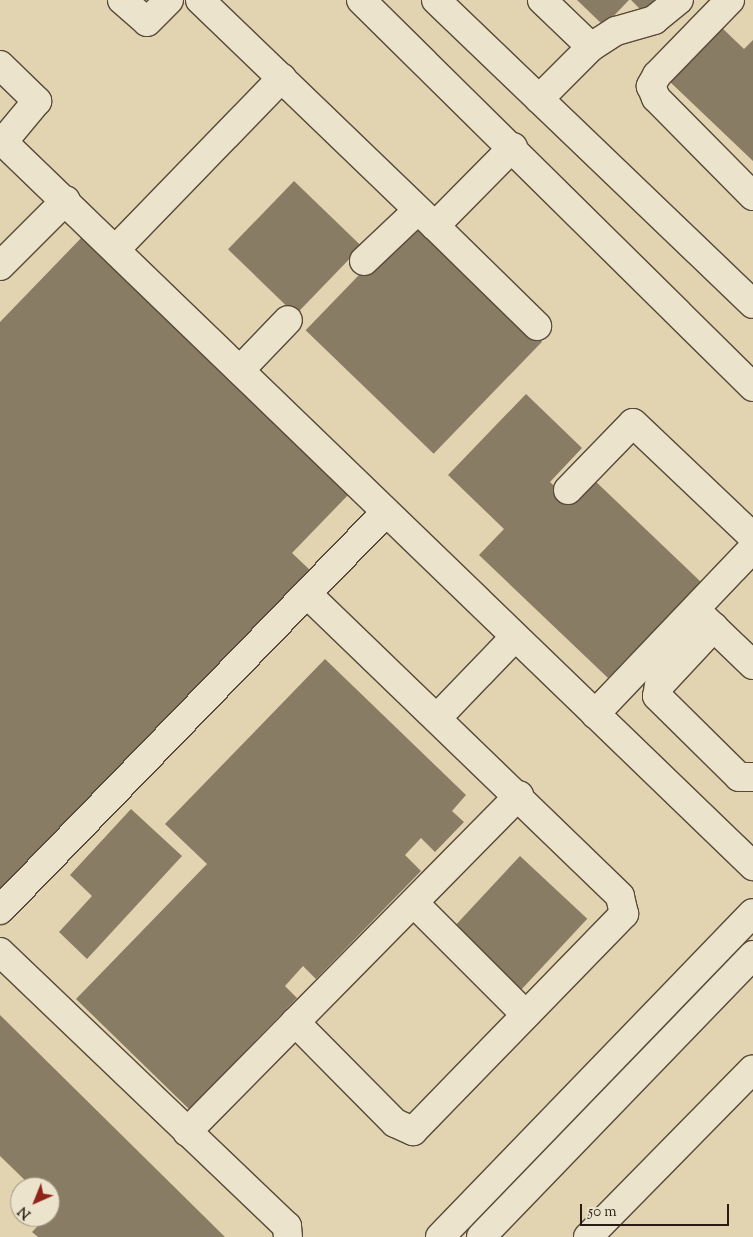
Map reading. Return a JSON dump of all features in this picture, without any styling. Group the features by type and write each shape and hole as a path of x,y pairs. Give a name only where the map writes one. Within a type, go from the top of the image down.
{"street":[{"path":"122,0 147,22 169,0"},
{"path":"200,0 537,326"},
{"path":"361,0 753,387"},
{"path":"436,0 753,304"},
{"path":"542,0 591,47"},
{"path":"539,99 591,47 616,31 654,20 679,0"},
{"path":"730,0 657,75 651,86 656,98 753,196"},
{"path":"0,65 37,101 2,141 117,248 384,514 753,866"},
{"path":"117,248 282,78"},
{"path":"364,261 427,218 512,147"},
{"path":"0,266 66,200"},
{"path":"240,370 288,320"},
{"path":"568,490 632,423 753,537"},
{"path":"0,910 384,514"},
{"path":"753,548 659,686 657,696 739,777 753,776"},
{"path":"295,1022 395,1123 413,1131 620,920 624,904 519,795 307,594"},
{"path":"595,714 705,619"},
{"path":"705,619 753,665"},
{"path":"437,718 514,638"},
{"path":"187,1132 519,795"},
{"path":"414,903 526,1016"},
{"path":"440,1237 753,913"},
{"path":"0,952 287,1226 288,1237"},
{"path":"481,1237 753,955"},
{"path":"588,1237 749,1079"}],"building":[{"path":"577,0 629,0 604,26"},
{"path":"631,0 664,0 648,17"},
{"path":"720,26 744,49 753,40 753,161 668,80"},
{"path":"294,181 362,246 296,315 228,249"},
{"path":"414,218 542,342 434,454 306,330"},
{"path":"85,234 350,493 292,553 311,571 0,891 0,322"},
{"path":"526,394 582,448 550,482 570,501 592,478 701,582 608,678 479,555 504,529 448,475"},
{"path":"325,659 466,795 452,811 464,822 435,852 421,838 405,855 421,871 316,979 303,966 285,986 297,998 189,1109 76,999 207,864 165,824"},
{"path":"131,809 182,856 87,959 59,932 92,896 70,875"},
{"path":"520,856 587,919 519,992 452,929"},
{"path":"0,1015 225,1237 38,1237 32,1232 37,1227 60,1227 60,1177 22,1177 0,1156"}]}
